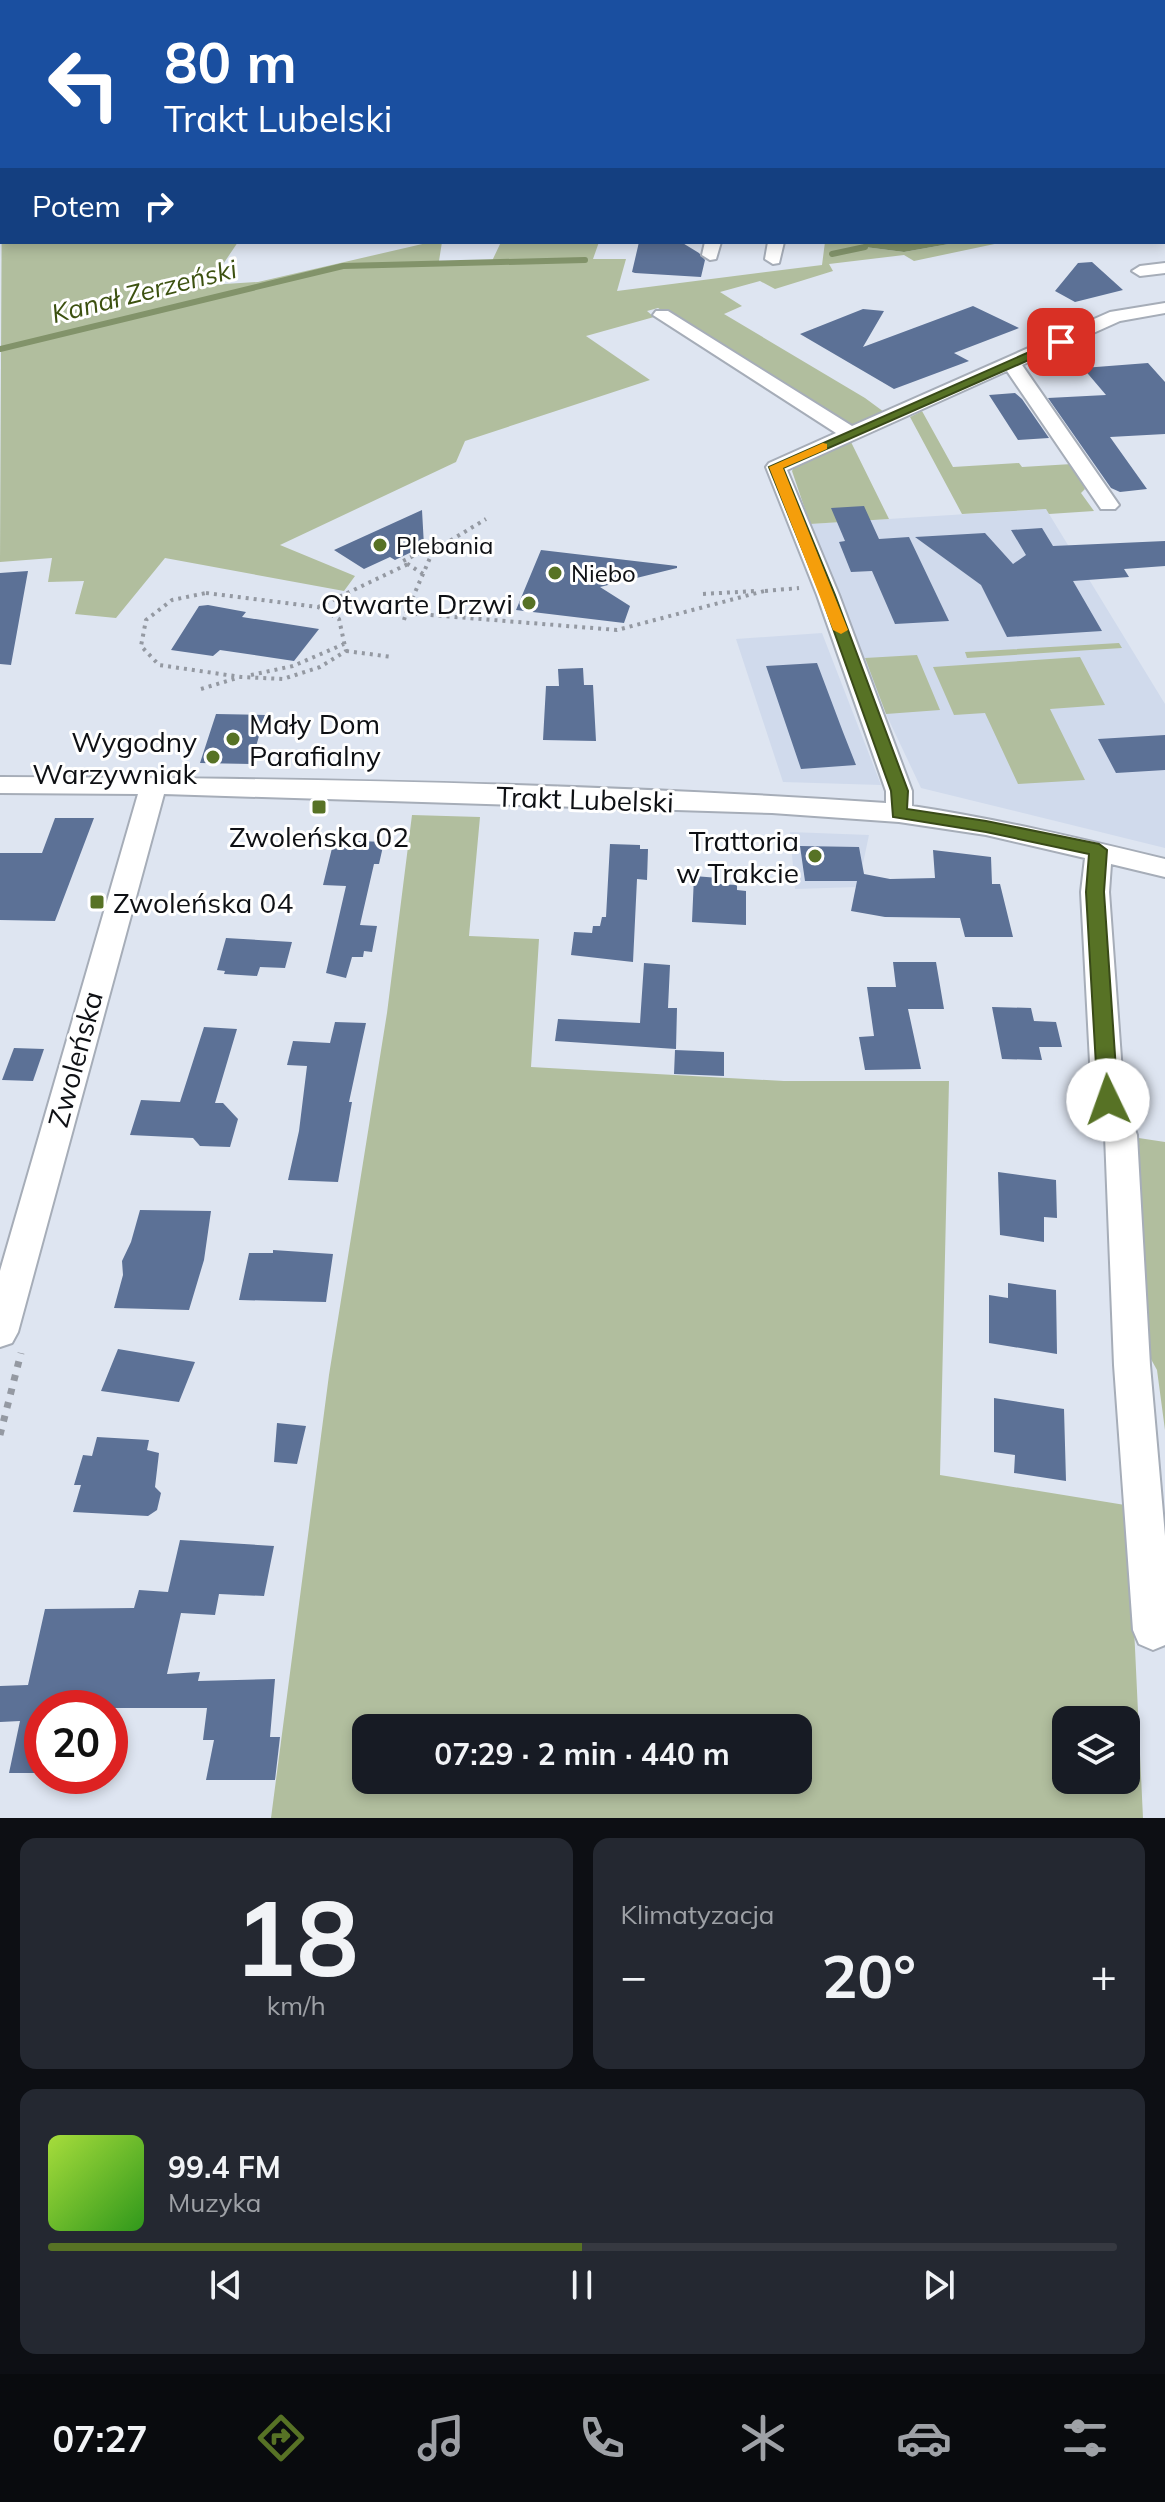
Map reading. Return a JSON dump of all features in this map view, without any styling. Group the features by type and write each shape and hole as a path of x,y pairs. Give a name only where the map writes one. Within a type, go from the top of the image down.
{"street":[{"path":"1140,271 1165,268"},
{"path":"899,813 899,791 828,595 776,467 1116,316 1165,308"},
{"path":"662,315 851,434"},
{"path":"1009,365 1016,369 1108,505"},
{"name":"Trakt Lubelski","path":"0,785 220,786 772,804 899,813 986,826 1099,850 1165,868"},
{"name":"Zwoleńska","path":"0,1332 153,788"},
{"path":"1099,850 1095,892 1108,1100 1121,1135 1132,1365 1153,1630"}],"path":[{"path":"404,620 433,551 486,519"},
{"path":"423,574 403,561 429,548 433,551"},
{"path":"318,607 408,564"},
{"path":"703,594 806,588"},
{"path":"406,613 617,630 768,590"},
{"path":"346,651 339,619 318,607 206,593 172,600 146,620 141,646 159,665 241,677 283,679 320,667 346,651 392,657"},
{"path":"201,689 293,666 344,644"}],"shaded area":[{"path":"2,244 237,244 209,285 258,282 422,244 442,244 439,261 492,261 500,244 598,244 593,259 626,259 617,291 822,265 825,244 863,244 865,247 904,252 949,244 995,244 914,261 904,255 829,264 833,271 775,289 760,281 720,292 742,306 724,314 884,412 850,426 658,308 647,311 654,317 586,336 650,380 465,441 456,462 280,545 355,576 344,591 165,558 116,618 75,614 84,581 48,582 52,558 0,562"},
{"path":"863,244 949,244 904,252 865,247"},
{"path":"922,411 953,467 1072,464 1085,489 1081,493 1094,511 1049,514 1046,509 962,514 910,417"},
{"path":"851,442 889,519 810,524 792,471 794,467"},
{"path":"1046,509 1165,704 1165,848 921,788 886,714 810,524"},
{"path":"822,633 881,785 783,782 736,639"},
{"path":"1119,643 1122,648 967,658 965,652"},
{"path":"917,655 940,710 886,714 865,658"},
{"path":"1080,657 1105,705 1050,709 1085,780 1018,784 985,713 954,715 933,667"},
{"path":"412,815 480,817 469,936 539,939 531,1067 784,1081 949,1081 940,1475 1125,1505 1129,1521 1138,1706 1052,1706 1052,1794 1140,1794 1140,1754 1143,1818 271,1818 329,1375 387,1013"},
{"path":"790,832 869,835 858,887 795,889"},
{"path":"1132,1137 1165,1142 1165,1430 1157,1370 1141,1341"}],"building":[{"path":"639,244 684,244 705,260 701,277 632,272"},
{"path":"1092,262 1123,290 1075,302 1055,291 1078,263"},
{"path":"973,306 1019,328 954,353 969,361 894,389 800,334 863,309 884,311 863,347"},
{"path":"1148,363 1165,382 1165,434 1110,437 1147,489 1120,492 1111,488 1048,398 1106,395 1083,368"},
{"path":"1015,393 1049,438 1018,440 989,395"},
{"path":"864,506 879,539 909,537 949,621 895,624 872,571 851,572 839,542 845,541 831,508"},
{"name":"Plebania","path":"422,510 424,546 395,560 390,557 364,569 334,550"},
{"path":"1042,528 1053,546 1165,541 1165,566 1124,569 1129,577 1073,581 1102,631 1007,637 981,585 915,537 985,533 1013,564 1026,555 1011,530"},
{"path":"541,550 677,568 600,587 630,606 624,623 516,610"},
{"path":"28,571 11,665 0,664 0,573"},
{"path":"199,606 246,612 242,617 319,629 294,661 220,650 213,656 171,650"},
{"path":"817,663 856,765 801,769 766,666"},
{"path":"583,668 584,685 593,685 596,741 543,740 546,686 559,686 558,669"},
{"name":"Mały Dom Parafialny","path":"216,714 265,715 251,764 200,763"},
{"path":"1165,735 1165,770 1116,773 1098,739"},
{"path":"55,818 94,818 55,921 0,920 0,853 42,853"},
{"path":"334,840 384,842 379,864 374,864 360,925 377,926 372,952 364,951 363,957 352,957 346,978 326,973 346,886 323,885"},
{"path":"610,844 640,845 640,849 648,849 647,880 637,879 633,962 571,955 574,932 592,933 593,926 600,926 602,917 606,917"},
{"path":"800,846 859,847 864,874 890,879 935,878 933,850 991,857 992,884 1000,884 1013,937 965,937 960,918 885,917 851,911 857,881 805,881"},
{"path":"694,876 719,878 719,884 737,885 737,890 746,891 746,925 692,922"},
{"path":"226,938 292,942 285,968 260,967 257,976 224,974 225,971 217,970"},
{"path":"893,962 936,962 944,1009 908,1009 921,1069 865,1070 859,1037 874,1036 867,987 896,987"},
{"path":"644,963 670,965 668,1008 677,1008 676,1049 555,1041 558,1019 640,1023"},
{"path":"992,1007 1031,1008 1034,1021 1056,1022 1062,1047 1039,1047 1042,1060 1002,1059"},
{"path":"335,1022 366,1023 349,1102 352,1102 338,1182 288,1180 299,1131 307,1066 287,1065 293,1041 330,1043"},
{"path":"204,1027 237,1029 215,1103 223,1103 238,1119 230,1147 200,1146 193,1138 130,1135 141,1100 180,1102"},
{"path":"14,1048 44,1049 33,1081 2,1080"},
{"path":"675,1050 724,1052 724,1076 674,1074"},
{"path":"998,1172 1056,1180 1057,1218 1044,1217 1044,1242 1000,1235"},
{"path":"140,1210 211,1211 204,1260 189,1310 114,1308 123,1275 122,1261"},
{"path":"273,1250 333,1254 326,1302 239,1300 249,1253 273,1253"},
{"path":"1008,1283 1056,1290 1057,1354 989,1343 989,1295 1008,1298"},
{"path":"118,1349 195,1362 179,1402 101,1391"},
{"path":"994,1398 1064,1409 1066,1481 1014,1473 1015,1455 994,1452"},
{"path":"277,1423 306,1426 297,1464 274,1462"},
{"path":"97,1437 149,1440 147,1450 159,1453 155,1487 161,1493 157,1510 148,1516 73,1512 81,1485 74,1485 83,1455 92,1456"},
{"path":"180,1540 274,1546 264,1596 219,1594 215,1615 181,1613 167,1674 200,1672 198,1681 275,1679 270,1737 280,1737 275,1780 206,1780 214,1740 203,1740 207,1708 128,1708 128,1690 24,1690 24,1773 9,1773 20,1721 0,1722 0,1686 28,1685 45,1609 134,1608 139,1590 168,1592"}],"waterway":[{"name":"Kanał Zerzeński","path":"832,254 865,247"},
{"name":"Kanał Zerzeński","path":"0,349 343,266 585,260"}],"slow traffic":[{"path":"823,446 776,467 841,630"}],"place":[{"name":"Plebania","path":"380,545"},
{"name":"Niebo","path":"555,573"},
{"name":"Otwarte Drzwi","path":"529,603"},
{"name":"Mały Dom Parafialny","path":"233,739"},
{"name":"Wygodny Warzywniak","path":"213,757"},
{"name":"Zwoleńska 02","path":"319,807"},
{"name":"Trattoria w Trakcie","path":"815,856"},
{"name":"Zwoleńska 04","path":"97,902"}],"route":[{"path":"1061,342 776,467 828,595 899,791 899,813 986,826 1099,850 1095,892 1108,1100"}]}
